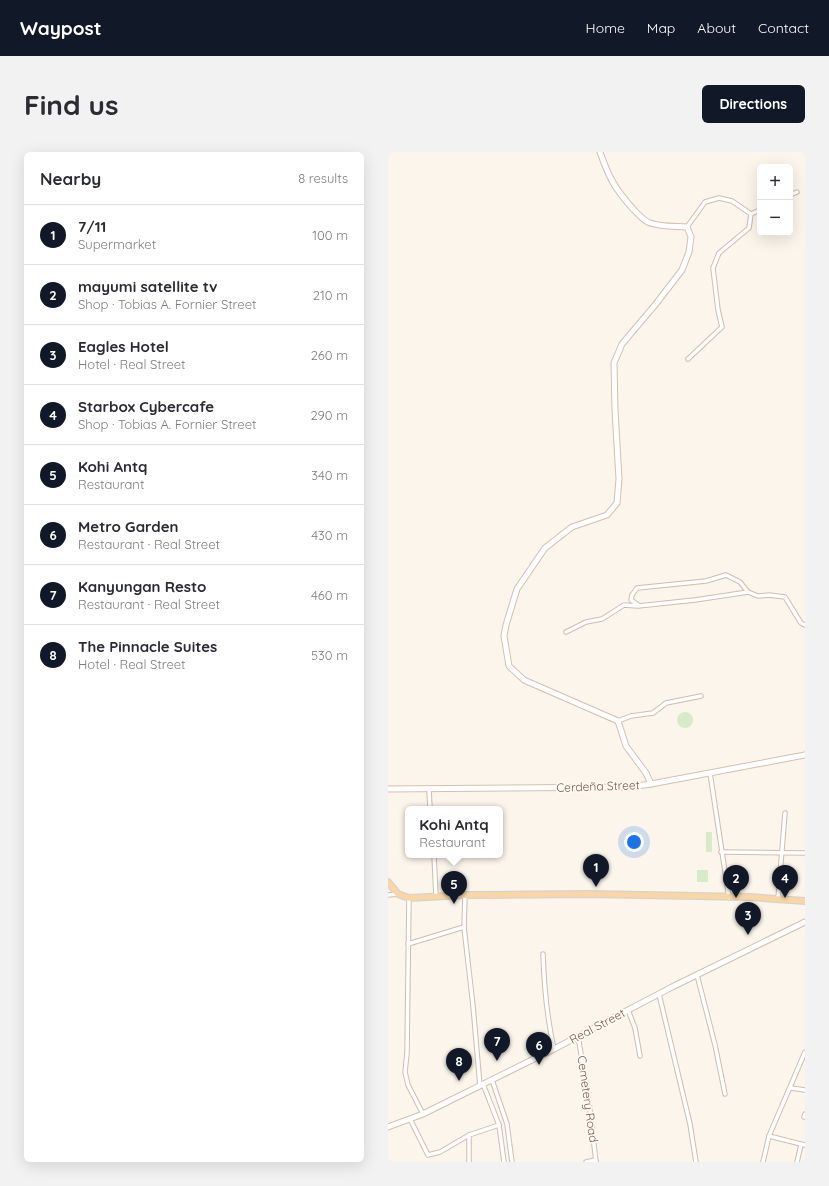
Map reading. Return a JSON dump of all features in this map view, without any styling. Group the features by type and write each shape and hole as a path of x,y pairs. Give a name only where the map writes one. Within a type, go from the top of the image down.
{"main road":[{"path":"600,152 610,179 619,193 638,214 649,223 662,226 687,227 691,236 689,252 682,270 622,344 614,363 619,479 616,503 607,515 572,527 545,548 517,589 506,624 504,636 509,666 524,680 618,721 626,746 646,773 651,784"},
{"name":"Cerdeña Street","path":"388,789 621,787 651,784 805,755"},
{"path":"388,882 398,894 409,898 589,894 778,899 805,898"},
{"path":"778,899 786,901 805,901"},
{"name":"Real Street","path":"388,1128 423,1114 492,1080 659,994 805,922"}],"street":[{"path":"793,194 797,192"},
{"path":"687,227 705,202 719,198 732,201 751,214"},
{"path":"751,214 757,211"},
{"path":"688,359 722,327 718,310 713,268 719,253 749,228 751,214"},
{"path":"638,606 631,600 636,588 706,581 726,575 740,582 748,592 758,596 769,595 785,597 801,623 805,625"},
{"path":"566,632 586,622 602,619 624,605 638,606 695,600 748,592"},
{"path":"618,721 631,716 653,713 666,703 701,696"},
{"path":"710,773 729,898"},
{"path":"429,789 430,806"},
{"path":"778,899 785,813"},
{"path":"721,852 805,853"},
{"path":"434,858 436,897"},
{"path":"388,895 398,894"},
{"path":"465,896 464,927 481,1085 500,1125 504,1162"},
{"path":"409,898 407,1053 405,1072 408,1085 423,1114"},
{"path":"408,944 464,927"},
{"path":"543,954 549,1023 554,1049"},
{"path":"697,975 715,1045 725,1094"},
{"path":"659,994 690,1124 696,1162"},
{"path":"628,1010 634,1028 640,1056"},
{"name":"Cemetery Road","path":"578,1036 589,1102 596,1161"},
{"path":"763,1162 769,1136 791,1088 805,1052"},
{"path":"492,1080 507,1124 512,1162"},
{"path":"791,1088 805,1090"},
{"path":"410,1119 428,1155 440,1152 469,1135 500,1125"},
{"path":"468,1162 469,1135"},
{"path":"769,1136 803,1145 797,1162"},
{"path":"586,1162 596,1161"}],"green space":[{"path":"685,712 692,717 693,720 688,727 685,728 678,723 677,720 682,713"},
{"path":"706,832 712,832 712,852 706,852"},
{"path":"697,870 708,870 708,882 697,882"}],"place":[{"name":"7/11","path":"596,887"},
{"name":"mayumi satellite tv","path":"736,898"},
{"name":"Starbox Cybercafe","path":"785,898"},
{"name":"Kohi Antq","path":"454,904"},
{"name":"Eagles Hotel","path":"748,935"},
{"name":"Kanyungan Resto","path":"497,1061"},
{"name":"Metro Garden","path":"539,1065"},
{"name":"The Pinnacle Suites","path":"459,1081"}]}
